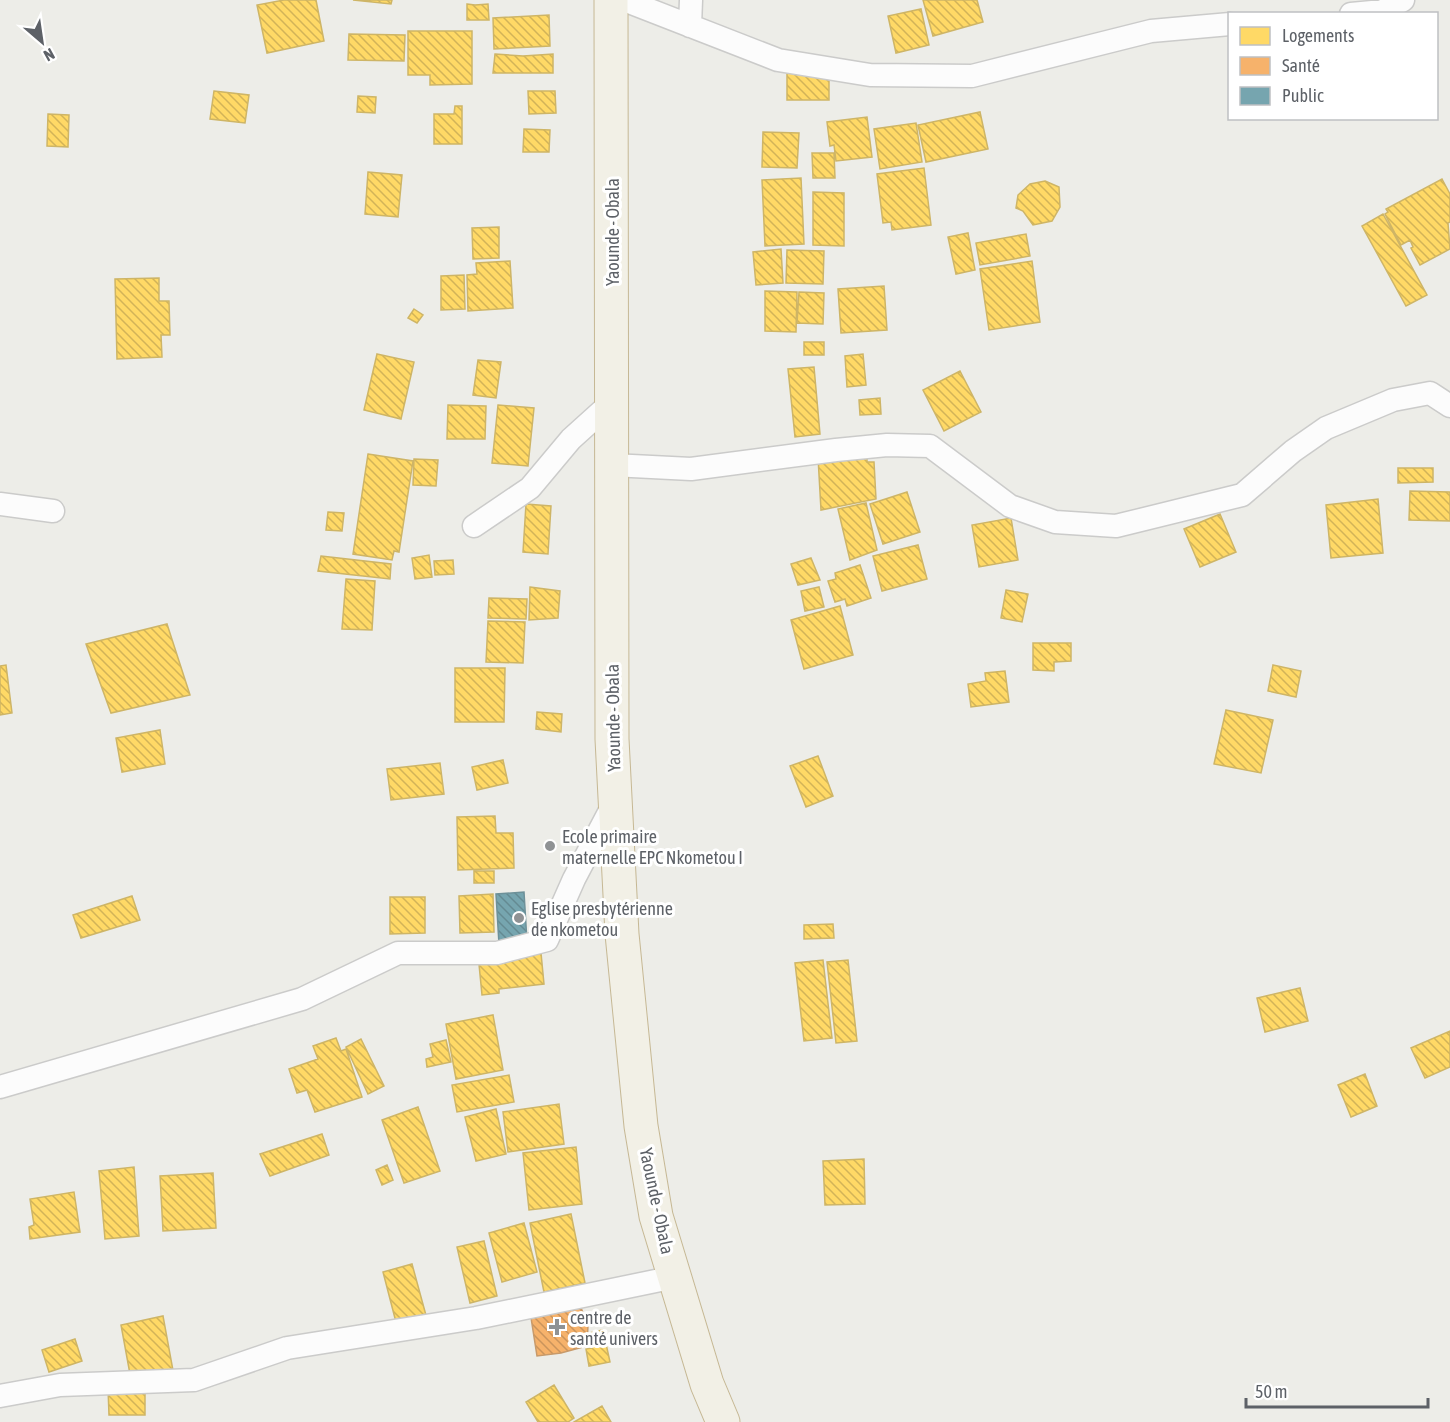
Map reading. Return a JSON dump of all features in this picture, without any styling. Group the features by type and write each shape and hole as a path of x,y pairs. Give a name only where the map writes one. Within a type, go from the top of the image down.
{"highway":[{"name":"Yaounde - Obala","path":"611,0 612,739 622,934 641,1126 656,1216 707,1384 723,1422"}],"street":[{"path":"624,0 778,60 870,75 972,76 1151,31 1228,24"},
{"path":"690,26 691,0"},
{"path":"1372,12 1383,11 1403,0"},
{"path":"612,465 692,469 846,448 887,445 930,446 1011,506 1054,522 1116,526 1242,495 1293,451 1326,428 1393,400 1430,393 1450,406"},
{"path":"474,526 530,488 571,439 612,402"},
{"path":"0,504 53,511"},
{"path":"0,1087 302,999 398,952 497,953 547,940 574,879 615,802"},
{"path":"0,1396 60,1384 194,1380 287,1348 476,1318 675,1276"}],"building: Logements":[{"path":"284,0 316,0 324,41 267,53 257,5"},
{"path":"353,0 392,0 391,4"},
{"path":"923,0 977,0 983,22 933,36"},
{"path":"467,4 488,4 489,20 467,20"},
{"path":"921,9 929,45 896,53 888,16"},
{"path":"549,15 550,46 494,49 493,18"},
{"path":"408,31 472,31 472,84 430,85 430,75 408,75"},
{"path":"349,34 405,35 404,61 348,60"},
{"path":"495,54 523,56 553,54 553,73 493,73"},
{"path":"787,73 829,74 829,100 787,100"},
{"path":"214,91 249,95 245,123 210,119"},
{"path":"528,91 555,91 556,113 529,114"},
{"path":"358,96 376,97 375,113 357,112"},
{"path":"455,106 462,106 462,144 434,144 434,114 454,114"},
{"path":"980,112 988,149 926,162 918,125"},
{"path":"48,114 69,115 68,147 47,146"},
{"path":"867,117 872,157 836,161 834,145 830,146 827,122"},
{"path":"916,123 922,162 880,169 874,129"},
{"path":"524,129 550,130 549,152 523,152"},
{"path":"763,132 799,133 797,168 762,167"},
{"path":"812,153 834,153 835,178 813,178"},
{"path":"924,168 931,225 892,230 891,222 883,223 877,174"},
{"path":"368,172 402,175 398,217 365,214"},
{"path":"801,178 804,244 765,246 762,180"},
{"path":"1442,179 1450,194 1450,222 1448,223 1450,249 1420,265 1411,248 1413,247 1410,240 1401,245 1385,214 1388,212 1386,209"},
{"path":"1045,181 1059,187 1060,207 1052,221 1033,225 1023,211 1016,208 1018,195 1030,184"},
{"path":"813,192 844,193 844,246 813,245"},
{"path":"1383,214 1427,295 1406,306 1362,226"},
{"path":"499,227 499,258 473,259 472,228"},
{"path":"968,233 975,270 956,274 948,237"},
{"path":"1026,234 1030,256 980,265 976,243"},
{"path":"781,249 783,283 756,285 753,252"},
{"path":"787,250 824,251 823,284 786,283"},
{"path":"510,261 513,308 468,311 467,275 477,274 476,263"},
{"path":"1032,261 1040,322 989,330 980,269"},
{"path":"464,275 465,309 441,310 441,276"},
{"path":"159,278 159,301 169,301 170,335 161,335 162,357 117,359 115,279"},
{"path":"884,286 887,330 841,333 838,289"},
{"path":"765,291 797,292 796,332 765,331"},
{"path":"799,292 824,293 823,324 797,323"},
{"path":"414,309 423,315 417,323 408,318"},
{"path":"804,342 824,342 824,355 804,355"},
{"path":"377,354 414,362 401,419 364,410"},
{"path":"863,354 866,385 847,387 845,356"},
{"path":"478,360 501,362 496,398 473,395"},
{"path":"814,367 820,434 795,437 788,369"},
{"path":"960,371 981,412 944,431 923,390"},
{"path":"880,398 881,414 860,415 859,400"},
{"path":"448,405 486,406 485,439 447,439"},
{"path":"498,405 534,408 528,466 492,463"},
{"path":"867,453 867,462 874,462 876,499 821,510 818,457"},
{"path":"368,454 413,461 399,552 394,551 392,560 353,554"},
{"path":"414,459 438,460 436,486 413,485"},
{"path":"1398,468 1433,468 1433,482 1398,483"},
{"path":"1410,491 1450,492 1450,521 1409,520"},
{"path":"907,492 920,532 883,544 870,504"},
{"path":"1378,499 1383,553 1331,558 1326,505"},
{"path":"866,503 877,550 850,560 838,509"},
{"path":"526,504 551,506 548,554 523,552"},
{"path":"328,512 344,513 342,531 326,530"},
{"path":"1220,514 1236,552 1200,567 1184,529"},
{"path":"1011,518 1018,560 979,567 972,525"},
{"path":"918,545 927,579 882,591 873,556"},
{"path":"429,555 432,577 415,579 412,558"},
{"path":"321,556 391,564 390,579 318,571"},
{"path":"811,558 820,580 798,585 791,564"},
{"path":"453,560 454,574 435,575 434,561"},
{"path":"860,565 871,598 847,606 845,599 835,602 828,581 836,579 835,573"},
{"path":"346,579 375,581 372,630 342,629"},
{"path":"530,587 560,591 558,618 529,620"},
{"path":"819,587 824,607 805,611 801,591"},
{"path":"1006,590 1028,594 1022,622 1001,618"},
{"path":"489,598 527,599 526,619 488,618"},
{"path":"840,606 853,655 804,669 791,620"},
{"path":"488,621 525,622 523,663 486,662"},
{"path":"167,624 190,695 111,713 86,644"},
{"path":"1033,643 1071,643 1071,661 1054,662 1054,671 1033,670"},
{"path":"6,665 12,713 0,715 0,666"},
{"path":"1273,665 1301,671 1296,697 1268,691"},
{"path":"455,668 505,668 504,722 455,722"},
{"path":"1005,671 1009,702 971,707 968,684 986,681 985,673"},
{"path":"1226,710 1273,720 1261,773 1214,764"},
{"path":"537,712 562,714 561,732 536,729"},
{"path":"160,730 165,764 122,772 116,738"},
{"path":"818,756 833,796 806,807 790,766"},
{"path":"503,760 508,783 477,790 472,767"},
{"path":"440,763 444,794 391,800 387,769"},
{"path":"495,816 496,833 513,833 514,868 458,870 457,817"},
{"path":"474,871 494,871 494,883 474,883"},
{"path":"493,894 494,932 460,933 459,896"},
{"path":"132,896 140,920 81,938 73,915"},
{"path":"390,897 425,897 425,933 390,934"},
{"path":"833,924 834,938 804,939 804,925"},
{"path":"541,953 544,984 499,989 499,993 482,995 478,954"},
{"path":"823,960 832,1038 804,1041 795,963"},
{"path":"848,960 857,1041 836,1043 827,962"},
{"path":"1300,988 1308,1021 1265,1032 1257,998"},
{"path":"493,1015 503,1070 456,1079 446,1024"},
{"path":"1450,1031 1450,1067 1425,1078 1411,1048"},
{"path":"336,1038 341,1051 346,1049 362,1097 315,1112 307,1090 297,1093 289,1069 318,1059 313,1046"},
{"path":"361,1039 384,1086 368,1094 346,1047"},
{"path":"446,1040 451,1062 427,1067 426,1059 433,1057 430,1044"},
{"path":"1365,1074 1377,1106 1351,1117 1338,1085"},
{"path":"509,1075 514,1102 457,1112 452,1085"},
{"path":"559,1104 564,1144 508,1152 503,1112"},
{"path":"418,1107 440,1171 404,1183 382,1120"},
{"path":"496,1109 506,1154 476,1161 465,1117"},
{"path":"322,1134 329,1155 270,1176 260,1154"},
{"path":"576,1147 582,1204 529,1210 523,1153"},
{"path":"864,1159 865,1204 825,1205 823,1161"},
{"path":"387,1165 393,1180 382,1185 376,1170"},
{"path":"134,1167 139,1236 105,1239 99,1171"},
{"path":"213,1173 216,1228 163,1231 160,1176"},
{"path":"74,1192 80,1232 30,1239 29,1227 34,1225 30,1199"},
{"path":"571,1214 585,1283 544,1292 530,1223"},
{"path":"524,1223 537,1272 502,1282 489,1233"},
{"path":"484,1241 497,1296 470,1303 457,1247"},
{"path":"412,1264 427,1319 397,1326 383,1272"},
{"path":"163,1316 174,1376 132,1385 121,1325"},
{"path":"603,1330 610,1362 589,1366 586,1349 592,1348 589,1333"},
{"path":"75,1339 82,1361 49,1372 42,1350"},
{"path":"554,1385 574,1418 568,1422 538,1422 526,1402"},
{"path":"108,1388 145,1388 145,1415 109,1415"},
{"path":"602,1406 611,1422 574,1422"}],"building: Santé":[{"path":"579,1303 588,1325 587,1346 537,1356 530,1311"}],"building: Public":[{"path":"524,892 527,942 499,944 496,894"}],"place":[{"name":"Ecole primaire maternelle EPC Nkometou I","path":"550,846"},
{"name":"Eglise presbytérienne de nkometou","path":"519,918"},
{"name":"centre de santé univers","path":"557,1327"}]}
